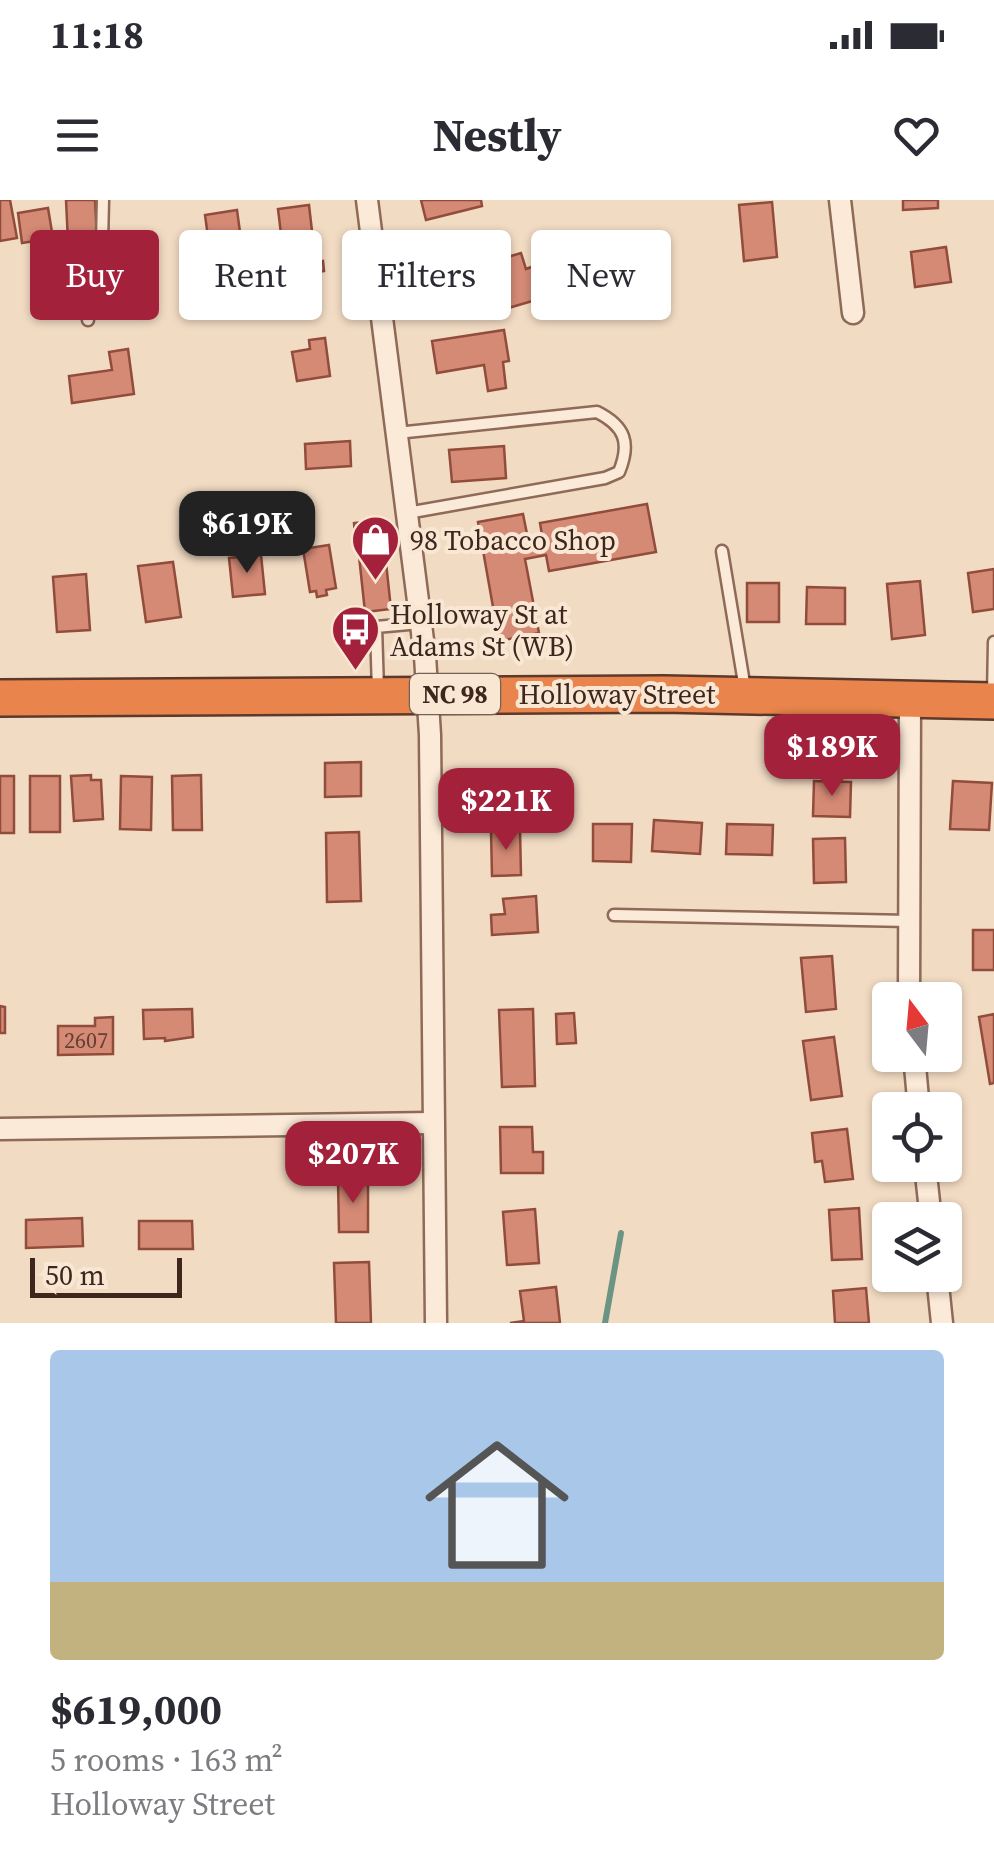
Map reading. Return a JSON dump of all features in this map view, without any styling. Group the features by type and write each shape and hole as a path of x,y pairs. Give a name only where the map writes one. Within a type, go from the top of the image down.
{"highway":[{"name":"Holloway Street","path":"0,698 378,693 994,701"}],"street":[{"path":"366,200 428,694 436,1323"},
{"path":"840,200 853,313"},
{"path":"909,982 910,698"},
{"path":"0,1129 432,1123"},
{"path":"939,1292 942,1323"}],"lane":[{"path":"102,230 103,200"},
{"path":"396,434 598,412 616,421 623,434 626,456 619,472 605,478 406,513"},
{"path":"722,550 746,695"},
{"path":"378,693 376,627 421,623"},
{"path":"994,642 994,701"},
{"path":"614,915 910,920"}],"building":[{"path":"0,200 10,200 17,238 0,241"},
{"path":"66,200 95,200 96,230 67,230"},
{"path":"421,200 481,200 482,206 426,220"},
{"path":"903,200 938,200 938,208 903,210"},
{"path":"772,202 777,257 744,261 739,205"},
{"path":"309,205 312,230 281,230 278,209"},
{"path":"48,208 52,230 30,230 30,242 22,243 18,213"},
{"path":"237,210 240,230 207,230 205,215"},
{"path":"946,247 951,282 915,287 911,252"},
{"path":"521,253 526,269 531,267 531,301 511,307 511,256"},
{"path":"504,330 509,361 503,362 506,388 488,391 484,365 437,373 432,341"},
{"path":"325,338 330,376 297,381 292,352 310,349 309,340"},
{"path":"128,349 134,394 72,403 69,376 112,370 109,352"},
{"path":"350,441 351,466 306,469 305,444"},
{"path":"504,446 506,478 452,482 449,450"},
{"path":"647,504 656,552 549,571 546,555 525,559 539,633 499,641 478,522 523,514 529,544 543,541 540,523"},
{"path":"381,520 383,544 356,547 354,523"},
{"path":"329,545 336,588 317,597 316,591 310,592 303,549"},
{"name":"98 Tobacco Shop","path":"385,553 391,609 365,612 359,556"},
{"path":"261,555 265,594 233,597 229,558"},
{"path":"173,562 181,617 146,622 138,566"},
{"path":"994,569 994,609 973,612 968,573"},
{"path":"86,574 90,630 57,632 53,577"},
{"path":"920,581 925,635 892,639 887,584"},
{"path":"747,583 779,583 779,622 747,622"},
{"path":"807,587 845,588 845,624 806,624"},
{"path":"361,762 361,796 325,797 325,763"},
{"path":"495,771 534,780 526,813 487,804"},
{"path":"91,775 91,780 101,780 103,819 74,821 71,776"},
{"path":"201,775 202,830 173,830 172,776"},
{"path":"0,776 14,776 14,833 0,833"},
{"path":"30,776 60,776 60,832 30,832"},
{"path":"121,776 152,777 151,830 120,829"},
{"path":"814,781 851,782 850,817 813,816"},
{"path":"953,781 992,783 989,830 950,829"},
{"path":"654,820 702,823 700,854 652,851"},
{"path":"593,824 632,824 631,862 593,861"},
{"path":"727,824 773,825 772,855 726,854"},
{"path":"520,830 521,875 492,876 491,831"},
{"path":"359,832 361,901 327,902 326,833"},
{"path":"845,838 846,882 814,883 813,839"},
{"path":"536,896 538,932 492,935 491,915 505,914 503,899"},
{"path":"973,930 994,930 994,970 973,970"},
{"path":"832,956 836,1009 806,1012 801,958"},
{"path":"0,1006 5,1007 5,1033 0,1033"},
{"path":"192,1009 193,1037 144,1039 143,1010"},
{"path":"533,1009 535,1086 502,1087 499,1010"},
{"path":"574,1013 576,1043 557,1044 556,1014"},
{"path":"994,1014 994,1083 990,1084 979,1017"},
{"path":"113,1017 113,1054 58,1055 58,1026 95,1026 95,1018"},
{"path":"834,1037 842,1096 811,1100 803,1041"},
{"path":"500,1127 532,1127 533,1152 543,1152 543,1173 501,1173"},
{"path":"847,1129 853,1179 825,1182 822,1161 815,1162 812,1133"},
{"path":"338,1180 368,1180 368,1232 339,1232"},
{"path":"859,1208 862,1259 832,1260 829,1210"},
{"path":"535,1209 539,1263 507,1265 503,1212"},
{"path":"82,1218 83,1246 26,1248 26,1220"},
{"path":"139,1221 192,1221 193,1249 139,1249"},
{"path":"369,1262 371,1323 336,1323 334,1263"},
{"path":"556,1287 560,1323 510,1323 524,1321 520,1291"},
{"path":"866,1288 869,1323 835,1323 833,1291"}],"waterway":[{"path":"605,1323 621,1233"}],"place":[{"name":"98 Tobacco Shop","path":"375,582"},
{"name":"Holloway St at Adams St (WB)","path":"355,672"}]}
